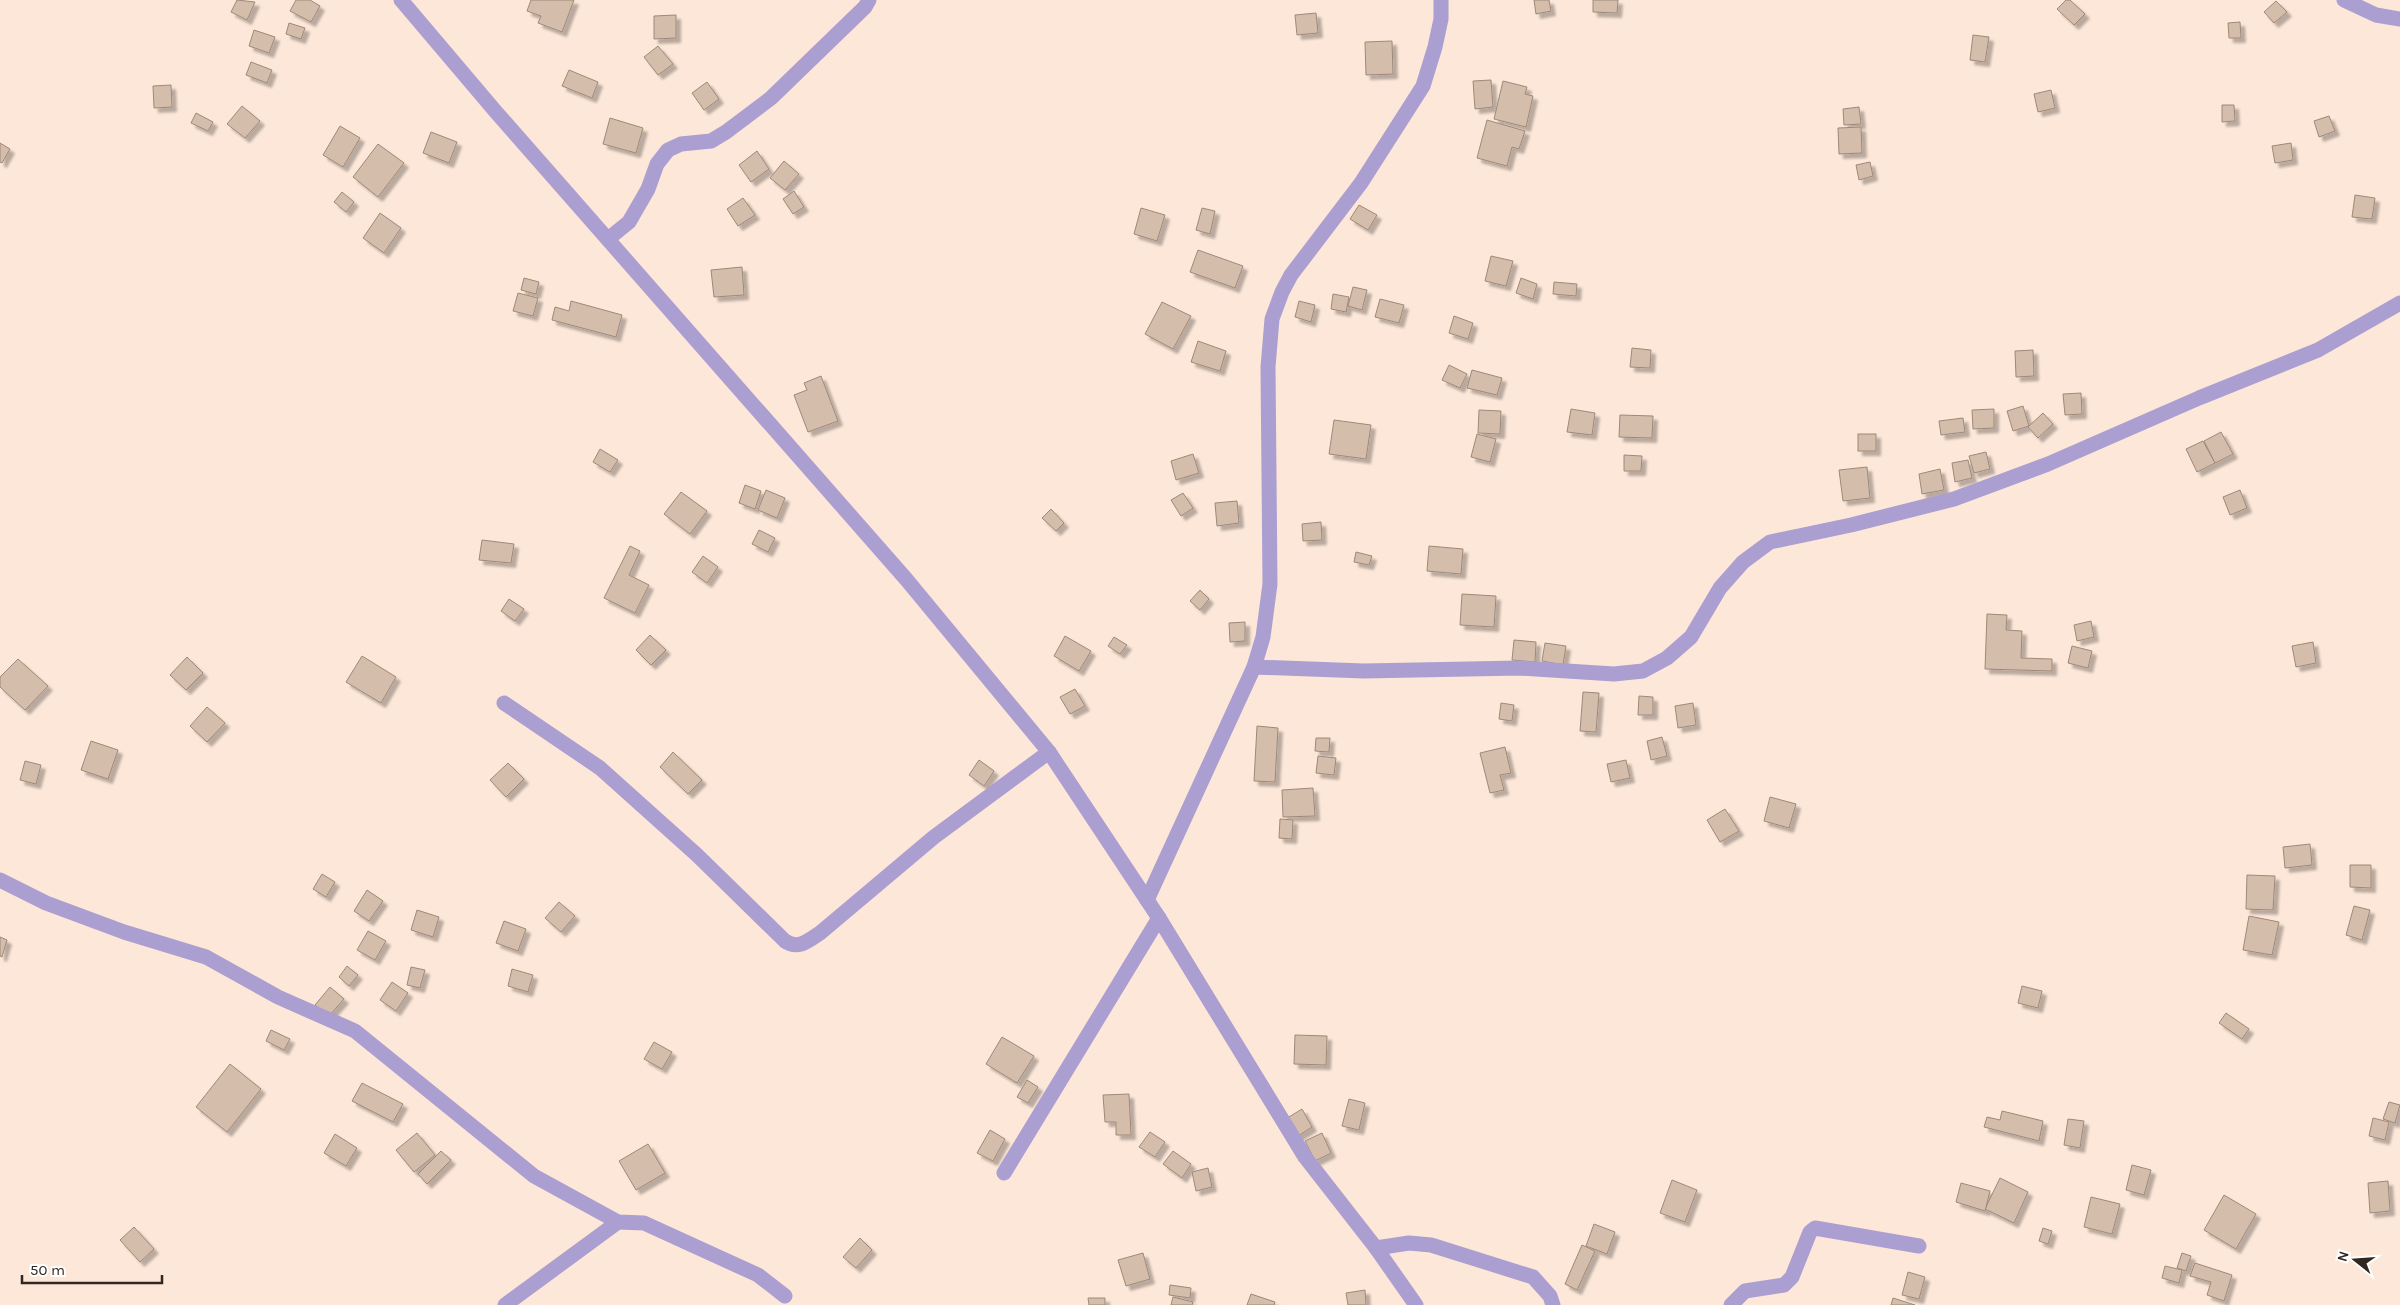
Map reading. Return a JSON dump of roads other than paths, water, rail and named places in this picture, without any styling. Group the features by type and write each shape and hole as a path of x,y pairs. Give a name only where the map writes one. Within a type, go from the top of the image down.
{"street":[{"path":"401,0 496,112 906,579 1049,752 1159,918 1305,1157 1376,1248 1416,1305"},
{"path":"608,239 629,222 648,189 657,164 668,150 681,144 711,141 756,110 812,61 865,7 869,0"},
{"path":"1147,900 1254,667 1263,637 1270,584 1268,367 1272,319 1282,292 1292,275 1361,183 1423,86 1441,19 1441,0"},
{"path":"2344,0 2376,15 2400,19"},
{"path":"1254,667 1364,671 1520,668 1614,674 1643,671 1667,658 1691,637 1720,588 1743,562 1770,542 1852,525 1954,498 2048,464 2199,398 2318,350 2400,303"},
{"path":"504,703 600,768 697,855 785,941 796,946 802,945 820,933 934,836 1049,752"},
{"path":"0,880 46,903 124,932 206,957 278,997 355,1030 534,1176 618,1222 644,1223 758,1275 784,1296"},
{"path":"1004,1173 1159,918"},
{"path":"505,1305 618,1222"},
{"path":"1731,1305 1745,1291 1784,1285 1792,1277 1810,1232 1815,1228 1919,1246"},
{"path":"1376,1248 1409,1243 1431,1245 1533,1277 1550,1296 1554,1305"}]}
